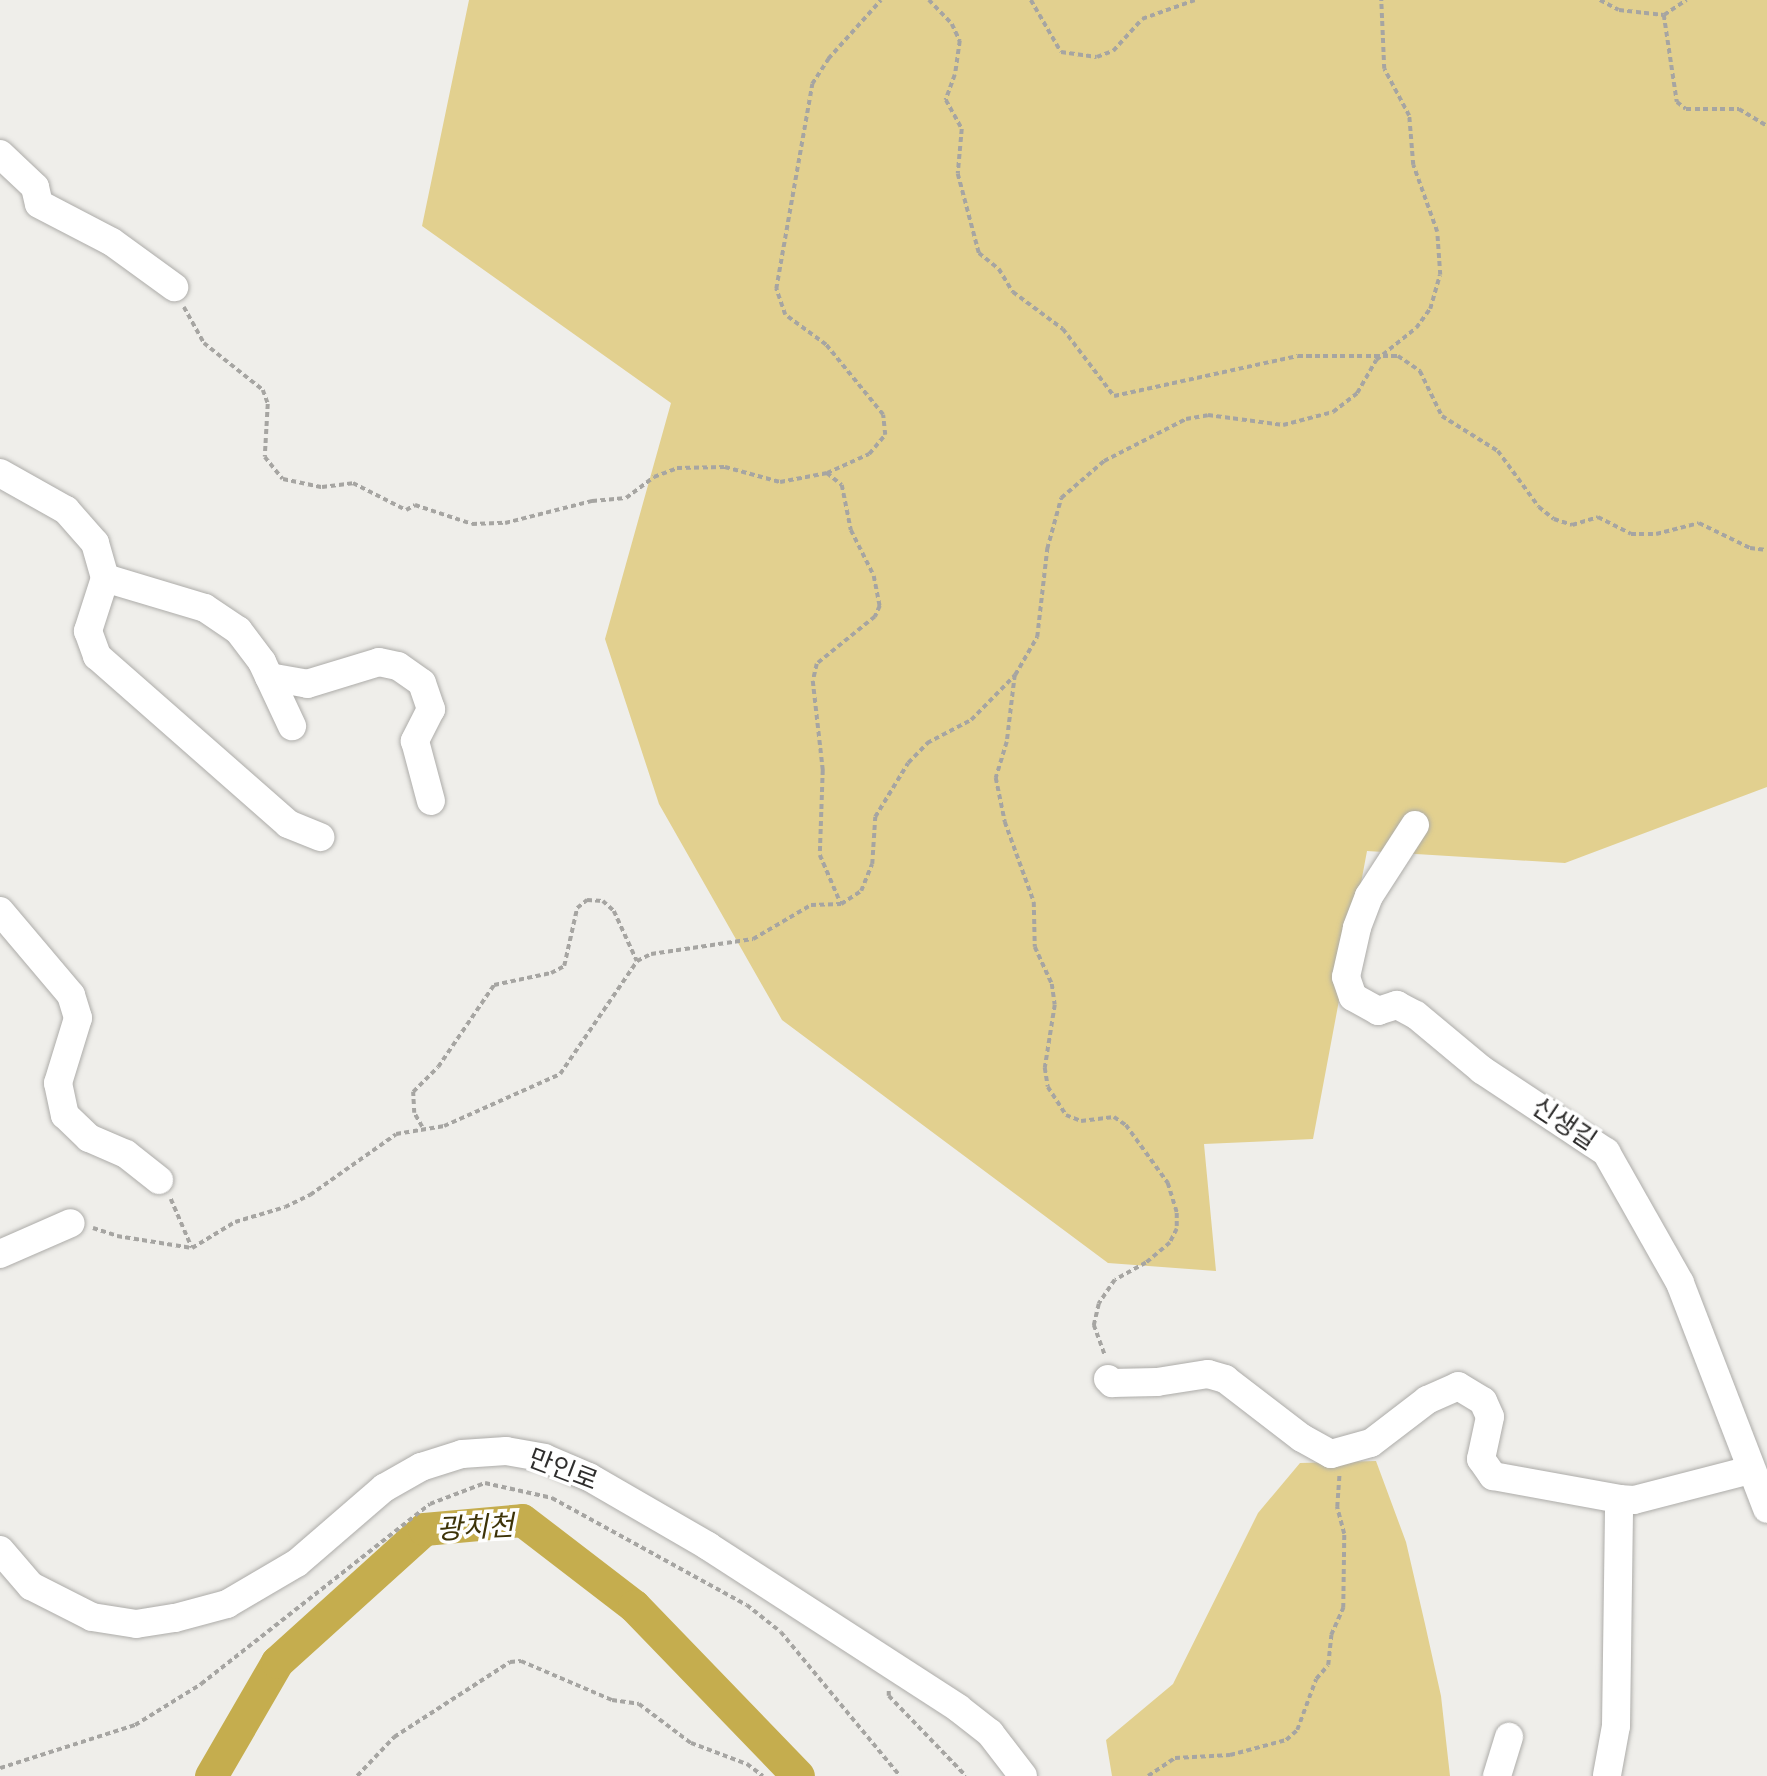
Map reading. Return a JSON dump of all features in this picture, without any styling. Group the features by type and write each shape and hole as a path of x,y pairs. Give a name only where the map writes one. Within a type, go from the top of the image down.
{"street":[{"path":"0,154 35,187 39,204 113,242 174,287"},
{"path":"0,473 66,510 94,543 105,578 88,631 97,656 288,824 321,837"},
{"path":"105,578 205,608 238,630 269,677 292,726"},
{"path":"269,677 307,684 379,662 398,666 422,683 431,709 415,741 430,801"},
{"name":"신생길","path":"1415,825 1369,896 1356,928 1346,977 1353,997 1378,1011 1397,1004 1416,1015 1482,1070 1606,1152 1680,1283 1749,1470 1767,1509"},
{"path":"0,912 71,995 78,1018 58,1083 65,1115 89,1138 126,1154 159,1180"},
{"path":"0,1254 71,1223"},
{"path":"1108,1379 1112,1383 1157,1382 1208,1374 1226,1379 1321,1451 1337,1453 1371,1443 1427,1401 1458,1386 1483,1401 1490,1417 1480,1459 1493,1476 1619,1499 1634,1500 1749,1470"},
{"name":"만인로","path":"0,1549 31,1586 92,1617 136,1624 175,1618 227,1604 297,1563 384,1488 421,1467 462,1454 506,1451 544,1458 589,1477 708,1546 890,1664 990,1733 1023,1776"},
{"path":"1607,1775 1616,1726 1619,1499"},
{"path":"1497,1776 1509,1737"}],"path":[{"path":"174,287 204,343 263,390 268,404 265,457 284,479 301,485 353,483 406,510 415,505 472,524 505,523 592,501 626,498 654,477 677,468 725,467 780,482 827,472 869,454 882,444 883,415 826,345 785,315 776,289 813,84 828,59 881,0"},
{"path":"929,0 952,24 960,41 956,75 946,100 962,128 957,174 979,253 999,268 1013,292 1063,329 1114,396 1298,356 1328,353 1376,359 1398,356 1410,361 1420,371 1442,415 1498,451 1539,507 1554,519 1572,525 1598,517 1631,534 1656,534 1699,523 1751,548 1767,550"},
{"path":"1031,0 1061,52 1097,57 1113,51 1142,19 1195,0"},
{"path":"71,1223 117,1237 192,1248 235,1222 310,1195 396,1135 422,1127 443,1126 560,1074 637,961 651,954 753,939 811,905 841,904 861,891 869,880 875,817 908,763 927,743 971,720 1015,675 1037,637 1054,517 1061,498 1086,476 1130,447 1186,419 1208,415 1283,425 1333,412 1357,393 1376,359 1416,328 1430,309 1440,275 1437,232 1413,164 1409,116 1384,69 1381,0"},
{"path":"1600,0 1619,10 1664,15 1685,0"},
{"path":"1664,15 1677,102 1686,108 1739,109 1767,126"},
{"path":"827,472 842,485 851,530 874,576 880,606 876,617 817,664 813,681 823,770 820,855 841,904"},
{"path":"1015,675 1007,741 996,778 1004,822 1034,902 1035,947 1052,984 1055,1005 1045,1068 1048,1087 1066,1115 1081,1121 1114,1116 1126,1125 1168,1183 1177,1213 1177,1229 1170,1243 1115,1280 1099,1304 1094,1325 1104,1350 1108,1379"},
{"path":"422,1127 411,1103 413,1092 438,1068 494,985 551,973 564,966 577,908 587,900 603,901 614,911 637,961"},
{"path":"159,1180 192,1248"},
{"path":"1148,1776 1175,1758 1230,1755 1286,1740 1297,1730 1316,1679 1328,1665 1331,1635 1343,1608 1344,1534 1337,1507 1337,1453"},
{"path":"0,1768 135,1724 201,1684 430,1504 485,1483 552,1498 747,1605 781,1632 900,1776"},
{"path":"356,1776 394,1737 510,1662 521,1661 612,1700 639,1704 691,1743 747,1764 763,1776"},
{"path":"890,1664 889,1696 966,1776"}],"shaded area":[{"path":"469,0 1767,0 1767,787 1565,863 1367,851 1313,1139 1204,1144 1216,1271 1108,1263 782,1020 659,804 605,639 671,403 422,226"},
{"path":"1376,1461 1406,1542 1441,1696 1450,1776 1112,1776 1106,1740 1173,1684 1258,1513 1300,1463"}],"waterway":[{"name":"광치천","path":"211,1776 277,1662 424,1529 522,1520 634,1606 798,1776"}]}
